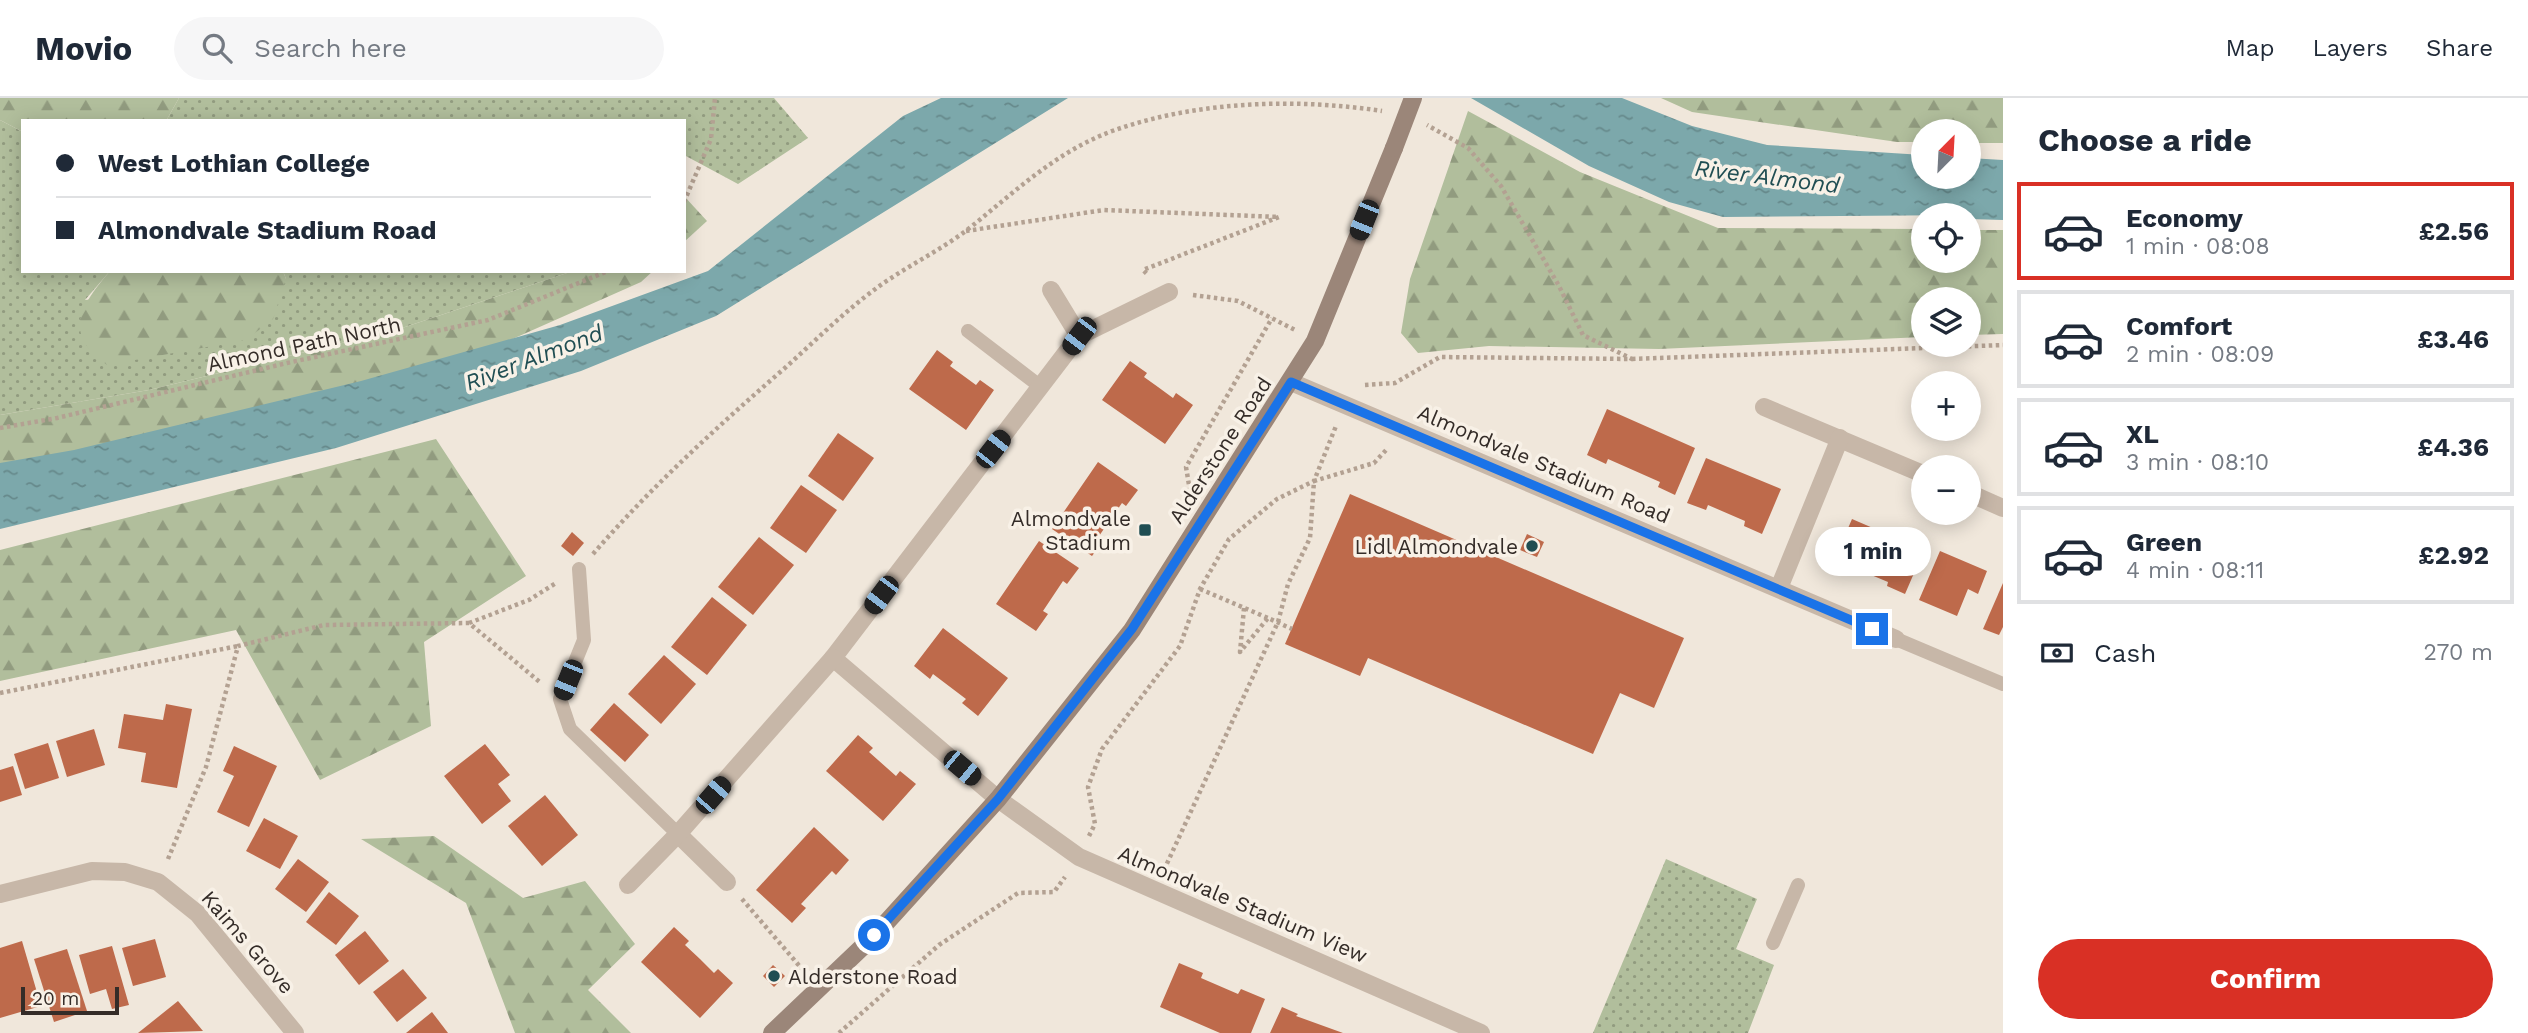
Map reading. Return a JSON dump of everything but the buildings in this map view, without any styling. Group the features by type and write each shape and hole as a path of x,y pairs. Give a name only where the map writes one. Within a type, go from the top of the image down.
{"street":[{"name":"Alderstone Road","path":"772,1033 874,935 998,799 1132,629 1315,341 1413,98"},
{"path":"1051,290 1079,336"},
{"path":"628,885 678,834 833,658 1079,336 1169,292"},
{"name":"Almondvale Stadium Road","path":"1291,382 1896,639"},
{"path":"1764,407 1911,469"},
{"path":"1779,588 1840,438"},
{"path":"1981,498 2003,508"},
{"name":"Almondvale Stadium View","path":"833,658 998,799 1079,857 1481,1033"},
{"path":"678,834 727,882"},
{"name":"Kaims Grove","path":"0,894 92,871 125,872 158,882 198,914 295,1033"}],"lane":[{"path":"968,331 1041,387"},
{"path":"579,569 584,640 560,699 570,729 678,834"},
{"name":"Almondvale Stadium Road","path":"1896,639 2003,684"},
{"path":"1773,943 1798,885"}],"path":[{"path":"686,197 711,139 715,98"},
{"path":"0,693 238,646 324,625 469,623 529,600 579,569 642,498 874,290 965,231 1038,169 1114,130 1185,112 1245,106 1331,104 1393,113"},
{"path":"1423,124 1468,148 1502,186 1559,286 1583,335 1632,359"},
{"path":"965,231 1104,210 1279,217 1143,270 1169,292 1238,301 1315,341"},
{"name":"Almond Path North","path":"0,428 488,320 603,273"},
{"path":"1196,530 1186,467 1272,318"},
{"path":"1154,892 1278,622 1288,584 1310,538 1314,481 1329,437 1347,406 1365,384 1395,383 1440,357 1632,359 2003,345"},
{"path":"839,1033 939,944 1018,893 1054,892 1079,857 1095,824 1088,787 1102,749 1180,646 1200,589 1229,539 1277,499 1314,481 1374,463 1404,430"},
{"path":"1200,589 1292,629"},
{"path":"1244,608 1240,652 1268,618"},
{"path":"469,623 560,699"},
{"path":"158,882 206,767 238,646"},
{"path":"727,882 819,988"}],"green space":[{"path":"0,98 179,98 167,119 21,119 21,131 0,120"},
{"path":"179,98 774,98 808,138 738,184 686,156 686,119 167,119"},
{"path":"1661,98 2003,98 2003,143 1981,143 1981,119 1911,119 1911,142 1897,142 1692,112"},
{"path":"1468,111 1580,172 1718,228 1911,229 1911,273 1981,273 1981,230 2003,230 2003,334 1981,335 1981,287 1911,287 1911,338 1659,349 1489,346 1418,353 1401,333 1410,279"},
{"path":"0,120 21,131 21,273 108,273 85,300 286,279 284,273 567,273 399,329 149,390 0,415"},
{"path":"686,198 707,221 686,240"},
{"path":"108,273 284,273 286,279 273,319 246,340 107,365 84,342 80,331 80,320 91,296"},
{"path":"567,273 651,273 641,282 427,377 0,480 0,415 149,390 399,329"},
{"path":"436,439 526,576 424,642 431,726 320,780 236,630 0,681 0,550"},
{"path":"434,836 523,898 585,881 635,944 588,990 631,1033 515,1033 466,903 361,839"},
{"path":"1666,859 1757,899 1736,949 1774,965 1748,1033 1593,1033"}],"water":[{"name":"River Almond","path":"941,98 1068,98 716,316 581,371 336,448 0,529 0,463 74,450 361,381 560,325 708,271 903,116"},
{"name":"River Almond","path":"1471,98 1622,98 1692,126 1767,145 1911,154 1911,189 1981,189 1981,159 2003,160 2003,220 1981,219 1981,203 1911,203 1911,215 1723,217 1669,202 1589,166"}],"place":[{"name":"Almondvale Stadium","path":"1145,530"},
{"name":"Lidl Almondvale","path":"1532,546"},
{"name":"Alderstone Road","path":"774,976"}],"route":[{"path":"874,935 998,799 1132,629 1291,382 1872,629"}]}
